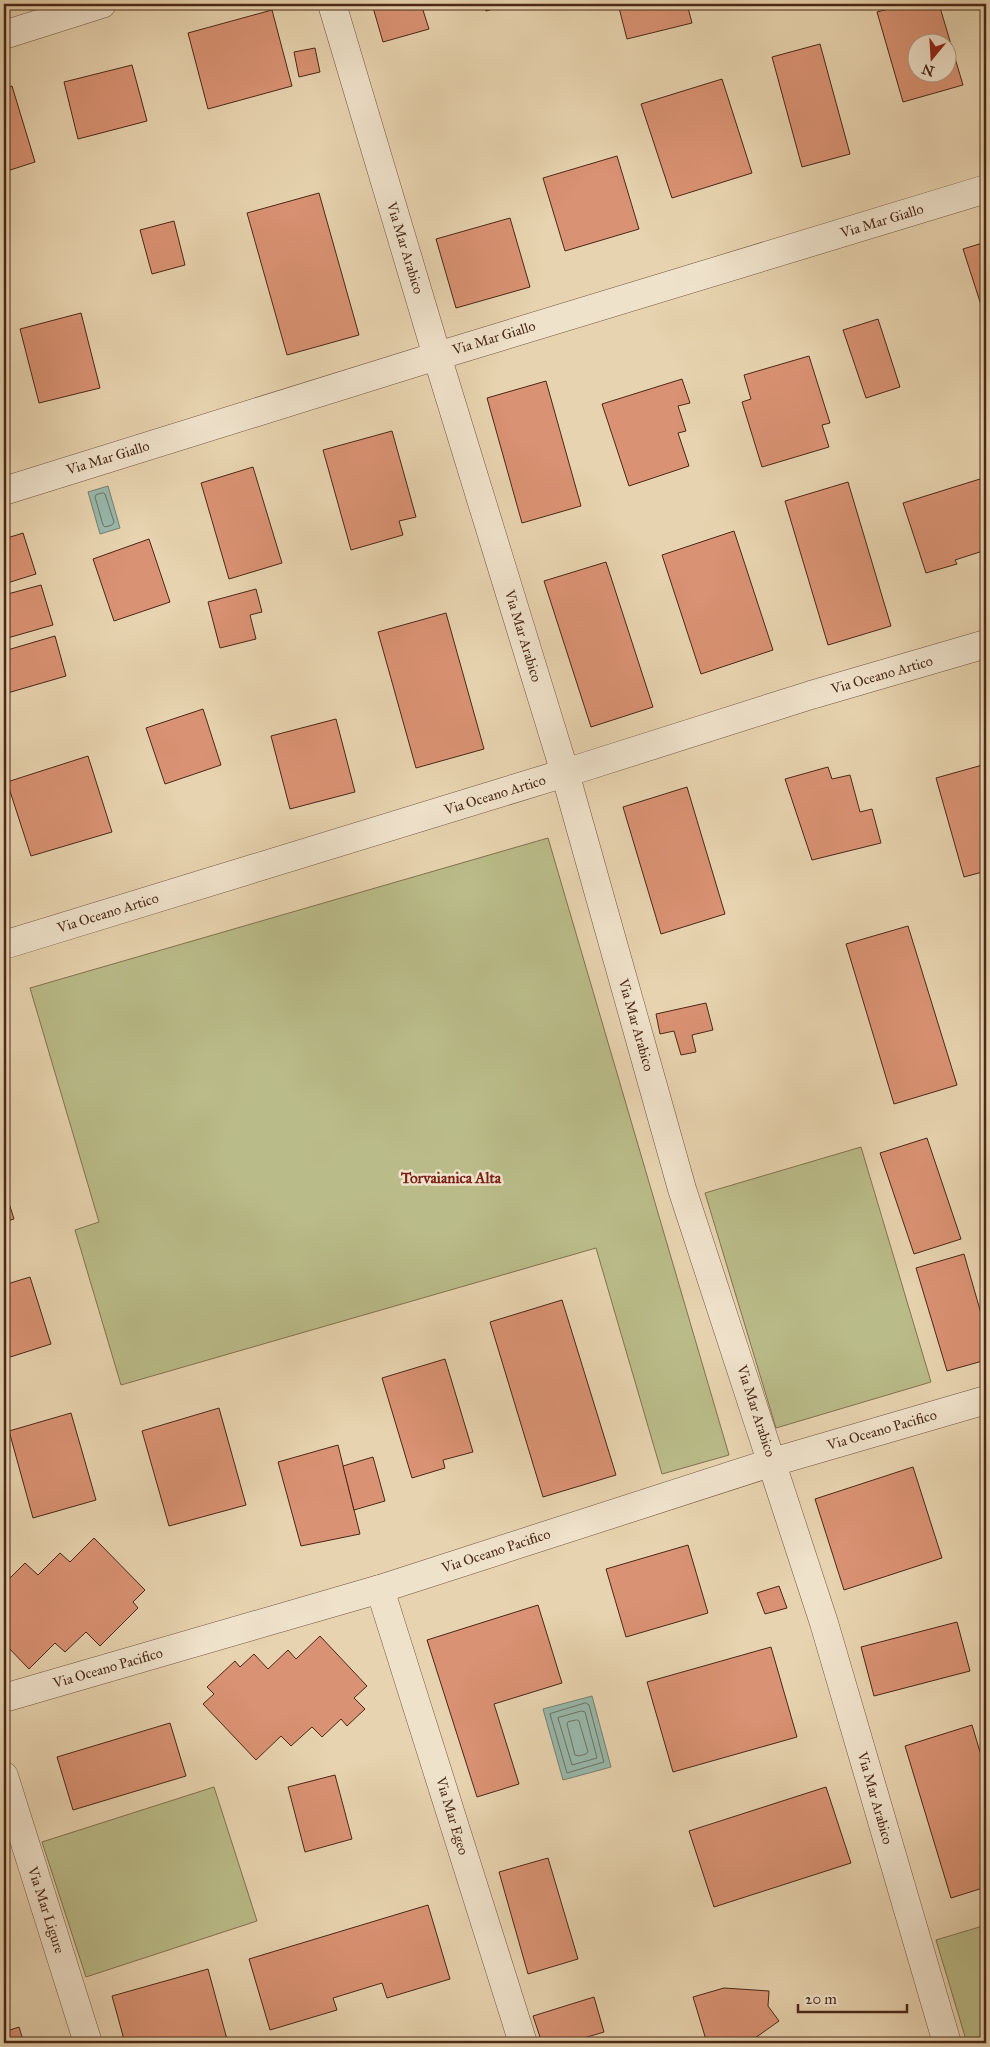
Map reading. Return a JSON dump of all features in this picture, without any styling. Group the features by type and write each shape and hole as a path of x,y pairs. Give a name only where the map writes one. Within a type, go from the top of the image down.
{"street":[{"path":"4,35 102,4"},
{"name":"Via Mar Arabico","path":"332,4 437,356 565,773 682,1188 773,1462 827,1633 947,2043"},
{"name":"Via Mar Giallo","path":"4,491 437,356 986,190"},
{"name":"Via Oceano Artico","path":"4,945 565,773 811,695 986,644"},
{"name":"Via Oceano Pacifico","path":"4,1698 380,1589 773,1462 986,1400"},
{"name":"Via Mar Egeo","path":"380,1589 523,2043"},
{"name":"Via Mar Ligure","path":"4,1776 88,2043"}],"green space":[{"path":"548,838 729,1455 662,1474 596,1248 121,1385 75,1230 99,1222 30,988"},
{"path":"861,1147 931,1382 776,1428 705,1193"},
{"path":"214,1787 257,1921 86,1977 42,1842"},
{"path":"986,1925 986,2043 967,2043 936,1940"}],"water":[{"path":"108,486 120,528 100,534 88,492"},
{"path":"592,1696 611,1767 563,1780 543,1709"}],"building":[{"path":"372,4 421,4 429,29 383,42"},
{"path":"484,4 510,4 486,11"},
{"path":"618,4 687,4 692,23 627,39"},
{"path":"907,4 939,4 947,32 908,32 908,82 958,82 958,68 963,85 903,102 877,12"},
{"path":"272,10 292,86 208,109 188,33"},
{"path":"820,44 850,154 802,167 772,57"},
{"path":"315,48 320,72 299,77 294,52"},
{"path":"132,65 147,121 78,139 64,82"},
{"path":"722,79 752,173 672,198 641,104"},
{"path":"12,86 35,162 4,172 4,89"},
{"path":"617,156 639,229 565,251 543,178"},
{"path":"319,193 359,335 287,355 247,213"},
{"path":"510,218 530,287 456,308 436,239"},
{"path":"174,221 185,265 152,274 140,230"},
{"path":"986,242 986,310 983,311 963,249"},
{"path":"81,313 100,388 39,403 20,329"},
{"path":"878,319 900,387 866,398 843,330"},
{"path":"809,356 830,423 822,425 829,447 762,467 742,402 751,399 744,375"},
{"path":"682,379 690,403 678,406 686,431 678,433 689,466 629,486 602,404"},
{"path":"546,381 581,506 522,523 487,398"},
{"path":"392,431 416,517 399,521 403,535 351,550 323,450"},
{"path":"253,467 282,563 229,579 201,483"},
{"path":"980,479 986,498 986,550 955,560 957,564 926,573 903,503"},
{"path":"848,482 891,626 828,645 785,501"},
{"path":"734,531 773,650 701,674 662,555"},
{"path":"23,533 36,574 4,584 4,539"},
{"path":"149,539 170,602 114,621 93,559"},
{"path":"606,562 653,707 591,727 544,581"},
{"path":"41,585 53,625 4,639 4,595"},
{"path":"256,589 262,612 250,615 256,639 220,648 208,602"},
{"path":"446,613 484,749 416,768 378,632"},
{"path":"55,636 66,676 4,694 4,651"},
{"path":"203,709 221,765 165,784 146,728"},
{"path":"336,719 355,792 290,809 271,736"},
{"path":"88,756 112,832 31,856 7,782"},
{"path":"986,764 986,871 964,877 936,778"},
{"path":"828,767 832,779 850,775 860,812 872,809 881,843 812,860 785,779"},
{"path":"687,787 725,914 661,934 623,807"},
{"path":"908,926 957,1085 894,1104 846,944"},
{"path":"706,1003 713,1030 692,1035 696,1052 681,1055 674,1031 660,1034 656,1014"},
{"path":"927,1138 961,1239 914,1254 880,1153"},
{"path":"4,1187 14,1219 4,1222"},
{"path":"964,1254 986,1331 986,1360 947,1371 916,1268"},
{"path":"30,1277 51,1344 4,1359 4,1285"},
{"path":"562,1300 616,1475 543,1497 490,1322"},
{"path":"445,1359 473,1452 443,1460 445,1468 412,1478 382,1378"},
{"path":"219,1408 246,1505 169,1526 142,1431"},
{"path":"71,1413 96,1500 33,1518 9,1431"},
{"path":"338,1445 360,1534 301,1546 278,1462"},
{"path":"373,1457 385,1501 354,1510 343,1466"},
{"path":"913,1467 942,1558 844,1590 815,1499"},
{"path":"94,1538 145,1590 133,1602 138,1608 100,1646 86,1632 65,1652 55,1643 29,1669 4,1643 4,1584 25,1563 38,1575 60,1553 70,1562"},
{"path":"688,1545 708,1613 626,1637 606,1569"},
{"path":"779,1586 787,1608 765,1614 757,1593"},
{"path":"538,1605 562,1683 494,1704 519,1784 477,1797 427,1640"},
{"path":"957,1622 970,1671 874,1696 861,1647"},
{"path":"320,1636 367,1686 354,1698 365,1709 347,1726 341,1719 322,1737 312,1727 291,1746 281,1736 256,1760 203,1704 214,1694 207,1687 235,1661 240,1667 254,1654 268,1669 288,1650 296,1659"},
{"path":"771,1647 797,1737 673,1772 647,1682"},
{"path":"170,1723 186,1776 73,1810 57,1757"},
{"path":"972,1725 986,1772 986,1887 951,1898 905,1746"},
{"path":"335,1775 352,1839 305,1852 288,1787"},
{"path":"826,1787 851,1863 714,1907 689,1831"},
{"path":"548,1858 578,1959 528,1974 499,1872"},
{"path":"428,1905 450,1979 387,1998 382,1983 333,1998 337,2010 270,2030 249,1959"},
{"path":"208,1969 228,2043 125,2043 112,1996"},
{"path":"724,1988 769,1991 768,2006 779,2021 748,2043 707,2043 693,1997"},
{"path":"594,1997 604,2032 567,2043 542,2043 533,2016"},
{"path":"19,2027 24,2043 4,2043 4,2032"}],"district":[{"name":"Torvaianica Alta","path":"451,1178"}]}
